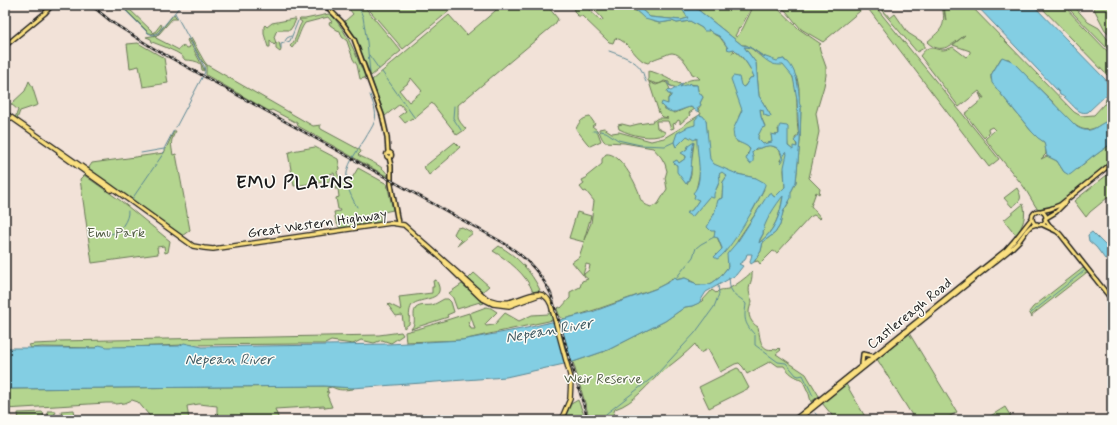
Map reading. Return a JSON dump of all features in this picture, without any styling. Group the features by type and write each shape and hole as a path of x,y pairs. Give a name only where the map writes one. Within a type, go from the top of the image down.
{"highway":[{"name":"Great Western Highway","path":"5,113 108,188 121,195 195,247 207,249 229,247 398,223 407,227 482,294 491,300 507,302 538,293 543,295 548,298 551,306 569,370 571,384 570,396 561,420"}],"main road":[{"path":"5,46 44,14 52,5"},
{"path":"325,5 342,22 354,40 382,114 387,137 388,152 386,155 389,157 392,169 391,184 398,223"},
{"path":"1059,233 1034,222 1032,218 1034,212 1050,209 1060,205 1112,164"},
{"path":"1039,224 1056,212 1112,164"},
{"path":"1041,211 1045,214 1049,225 1059,233 1112,300"},
{"name":"Castlereagh Road","path":"794,420 1008,248 1032,218"},
{"name":"Castlereagh Road","path":"798,420 1012,248 1028,228 1039,224"},
{"path":"862,365 863,354 873,356"}],"green space":[{"path":"125,5 154,33 161,24 162,26 157,32 153,34 149,33 124,8"},
{"path":"346,5 363,5 401,51 371,76 357,41 345,21 353,14"},
{"path":"365,5 454,5 454,7 403,49"},
{"path":"502,5 551,5 549,8 558,19 555,24 458,105 459,120 466,129 457,135 432,103 413,119 412,118 405,123 399,116 406,111 400,104 385,116 372,80 449,15 467,35","holes":["411,78 422,91 409,102 399,90 407,84"]},
{"path":"572,5 586,7 601,21 603,20 602,18 590,5 630,5 634,10 652,21 659,23 672,21 677,23 690,21 702,28 707,28 715,35 719,36 728,48 734,50 732,54 735,51 744,59 754,76 753,78 750,78 745,86 743,87 741,85 742,110 739,116 737,142 747,146 750,151 747,154 754,157 751,153 753,150 770,145 779,149 782,157 780,161 785,152 788,155 784,170 785,187 776,197 773,196 762,204 739,238 728,260 728,267 719,278 706,285 697,285 685,278 675,280 672,278 655,289 564,319 560,317 557,309 559,307 561,308 570,298 570,292 580,287 582,281 588,279 584,276 584,274 589,270 590,265 586,264 583,275 572,262 579,257 584,242 569,238 577,212 591,216 584,240 591,223 594,201 586,191 584,192 580,187 584,184 582,180 588,177 587,176 602,164 602,159 606,154 611,155 622,163 637,188 640,199 645,204 651,207 658,204 667,189 665,178 667,171 665,164 653,148 624,143 605,142 599,129 604,128 612,133 619,132 651,141 664,138 701,114 698,109 701,105 700,103 703,97 698,91 697,85 689,84 679,88 688,80 700,79 692,74 687,64 678,55 671,53 648,63 644,62 625,43 615,38 613,43 609,42 582,16 578,16","holes":["697,119 706,120 708,153 713,164 724,170 756,178 764,189 753,210 717,259 716,255 722,249 710,220 714,214 719,199 722,198 723,182 727,176 722,171 719,174 716,190 701,205 692,217 692,210 699,200 695,195 700,172 697,138 695,139 687,136 676,147 674,142 695,125","694,143 691,175 687,184 679,174 677,165 674,162 676,160 679,163 686,158 683,154 684,151"]},
{"path":"636,5 650,5 655,7 655,5 684,5 682,9 688,18 681,20 650,17"},
{"path":"692,5 753,5 735,36 737,37 754,5 774,5 799,29 821,44 819,45 826,67 826,75 816,113 819,132 809,178 820,189 819,194 816,192 811,206 821,218 820,219 814,215 810,217 777,253 773,251 760,264 758,261 754,262 761,251 763,242 775,233 780,225 783,212 789,202 791,192 796,182 800,141 801,107 799,104 799,88 797,78 784,59 777,62 763,56 746,45 742,45"},
{"path":"777,5 874,5 999,159 989,167 866,6 823,42 801,29 786,11"},
{"path":"877,5 884,5 885,8 883,10 890,18 895,14 908,33 924,43 924,48 917,52"},
{"path":"942,5 946,21 944,5 970,5 1074,112 1081,116 1094,115 1105,104 1106,99 1112,93 1112,122 1107,121 1095,128 1085,130 1071,122 1009,59 1001,58 991,75 991,79 996,88 1032,132 1045,143 1046,154 1041,159 1047,156 1057,161 1064,172 1078,169 1099,150 1093,157 1112,143 1112,161 1058,204 1047,209 1039,209 1036,207 1024,187 985,139 995,130 992,127 988,129 989,133 984,138 965,114 982,100 979,93 984,98 979,91 959,107 920,56 928,48 943,50 953,47 966,57 970,53 970,51 953,45 965,35 951,45 942,48 932,46 927,42 940,30 942,26 944,18"},
{"path":"1039,5 1063,5 1112,56 1112,76 1107,75"},
{"path":"1065,5 1073,5 1088,22 1099,28 1112,45 1112,53"},
{"path":"1092,5 1112,5 1112,36 1105,30"},
{"path":"174,14 177,19 172,19 157,35"},
{"path":"331,14 337,21 350,42 365,78 360,79 357,65 353,59 347,41 342,37 340,31 330,25 329,23 332,22 328,17 305,23 301,29 298,39 292,48 290,46 294,41 302,22 299,20 300,19"},
{"path":"296,19 290,30 278,30 276,32 274,37 276,43 274,45 270,40 270,47 268,47 264,34 264,26 265,25 267,27 272,23"},
{"path":"157,35 155,36 156,38 179,50 181,46 188,48 190,47 187,40 188,39 203,67 204,71 202,70 201,64 194,61 185,60 176,52 152,42 151,39 146,37"},
{"path":"191,38 207,65 313,126 321,125 321,129 360,150 361,152 358,155 380,167 387,173 388,177 298,126 297,123 272,110 269,111 206,75 206,65 202,61 190,39"},
{"path":"279,42 280,52 276,49 276,43"},
{"path":"138,43 164,58 168,83 143,87 139,66 130,68 127,44"},
{"path":"744,47 750,48 760,56 783,65 793,78 796,87 799,135 795,138 797,147 793,150 788,146 787,136 778,129 779,134 771,135 772,142 763,144 758,139 759,133 765,126 761,117 760,109 763,110 764,115 771,116 759,96 756,63"},
{"path":"648,71 657,73 681,84 678,88 669,85 669,82 664,81 658,84 648,81"},
{"path":"29,81 38,105 20,111 17,119 15,118 18,110 11,104 25,91"},
{"path":"649,82 656,85 664,82 667,83 670,89 668,90 669,94 671,94 671,96 668,98 668,104 666,104 663,108 675,113 689,107 695,109 689,113 690,115 680,124 680,121 678,120 673,124 674,128 671,129 668,121 656,121 657,128 665,132 665,134 660,136 648,137 630,134 619,129 618,125 622,124 630,126 652,122 658,118 668,118 663,117 659,113"},
{"path":"590,117 595,124 592,126 597,130 601,141 590,146 576,129 581,121"},
{"path":"174,131 176,131 172,140 173,155 176,154 190,230 182,236 88,169 92,163 164,153"},
{"path":"455,142 460,147 429,175 424,167"},
{"path":"315,147 338,159 340,169 337,172 344,183 348,185 358,168 387,184 393,210 379,213 381,222 340,228 336,222 334,212 340,211 338,209 336,198 339,197 338,189 335,189 337,184 334,173 329,174 330,181 294,186 288,153"},
{"path":"1112,171 1112,194 1086,217 1074,201"},
{"name":"Emu Park","path":"84,175 121,201 170,241 168,252 165,253 164,246 157,247 158,254 92,263 80,179"},
{"path":"1017,188 1020,199 1012,207 1004,198"},
{"path":"783,195 776,222 764,239 758,244 763,234 765,223 774,206"},
{"path":"1023,204 1025,212 1024,220 1016,235 1004,220"},
{"path":"462,227 473,233 457,246 461,241 454,234 457,228"},
{"path":"499,246 512,254 523,265 540,290 533,292 522,274 493,251"},
{"path":"1083,268 1088,272 1087,274 1086,273 1032,315 1032,317 1029,312 1033,307"},
{"name":"Weir Reserve","path":"752,272 749,292 752,301 749,316 758,327 762,345 767,349 777,350 779,348 781,350 776,354 806,374 819,396 811,402 802,379 792,374 784,366 778,366 771,361 747,374 739,363 720,372 708,349 700,353 695,344 629,402 615,409 611,420 602,420 603,417 590,420 573,362 608,350 665,321 685,307 692,306 702,301 712,290 716,293 720,290 728,289"},
{"path":"474,273 489,286 482,292 468,279"},
{"path":"436,280 439,287 439,292 432,298 412,305 409,324 404,328 402,315 396,316 388,305 389,304 401,310 399,297 432,293 432,287 434,287 433,281"},
{"path":"462,284 484,303 481,304 480,302 457,309 453,298 449,293"},
{"path":"444,299 448,299 451,302 454,312 447,315 448,317 411,329 414,324 414,313 416,308 434,305"},
{"path":"486,307 497,312 485,324 486,326 494,325 505,313 519,321 532,315 549,314 550,310 553,320 462,340 406,342 405,332 469,313 471,321 468,322 471,329 475,329 470,313"},
{"path":"401,332 403,335 391,343 382,340 374,343 361,340 353,344 331,341 325,344 184,345 99,348 31,348 29,345 57,343 58,341 379,335"},
{"path":"909,333 957,412 947,418 947,420 915,420 877,359"},
{"path":"737,368 739,369 749,388 709,408 699,387"},
{"path":"846,384 867,420 836,420 822,403"},
{"path":"324,386 354,388 342,390 332,387 327,388 328,391 326,392 329,392 327,395 332,407 325,408 324,406 275,409 279,420 217,420 217,406 199,404 187,406 189,420 153,420 138,402 132,400 125,403 115,404 106,403 5,409 5,389"},
{"path":"578,400 586,420 564,420 571,404"},
{"path":"1005,407 1013,420 984,420"},
{"path":"74,410 76,420 48,419 47,411 55,411 56,413 54,416 57,419 62,418 61,411"},
{"path":"43,412 44,418 41,420 19,420 18,413"}],"water":[{"name":"Nepean River","path":"630,5 636,5 650,17 681,20 688,18 682,9 684,5 692,5 742,45 748,46 763,56 777,61 784,59 793,69 797,82 801,107 800,141 796,182 791,192 791,198 783,212 780,225 775,233 763,242 761,251 754,262 751,264 750,262 752,254 747,254 745,260 739,264 743,266 736,275 706,292 699,303 685,307 665,321 608,350 573,362 506,377 352,388 324,386 5,389 5,348 96,348 99,345 107,347 179,346 184,343 202,347 389,344 462,340 527,328 592,312 655,289 669,282 675,277 676,280 685,278 697,285 712,283 719,278 728,267 727,254 738,241 769,193 775,197 785,187 784,167 787,154 786,152 781,163 782,154 776,147 768,146 756,148 752,152 753,160 750,164 746,159 750,149 734,138 733,130 742,110 731,79 733,76 739,77 743,87 750,78 754,77 743,58 734,49 727,49 728,48 719,36 708,29 709,31 704,31 702,28 690,21 660,23 645,19","holes":["744,47 752,49 765,60 773,64 783,65 793,77 797,99 799,135 794,141 797,144 797,147 793,146 793,150 788,146 787,126 780,125 779,134 771,134 772,142 763,144 758,139 762,128 765,127 760,109 763,110 764,115 771,116 759,96 756,63","783,196 781,209 773,228 759,243 767,220"]},
{"path":"976,5 1033,5 1105,79 1109,86 1107,94 1088,112 1084,113 1077,109 1067,99 1060,95 1059,92"},
{"path":"1002,57 1012,61 1077,127 1083,130 1088,130 1111,121 1112,143 1093,157 1094,155 1071,174 1069,175 1064,172 1057,161 1047,156 1044,142 1032,132 992,83 991,75"},
{"path":"683,83 680,87 688,85 689,83 691,85 697,85 698,91 703,97 700,103 701,105 697,108 698,112 691,107 672,112 665,109 661,105 662,102 668,104 668,99 671,94 668,94 668,90 671,91"},
{"path":"699,115 703,116 706,120 710,159 714,164 737,174 756,178 765,183 762,192 744,225 729,248 717,259 714,257 722,248 718,238 714,237 715,231 711,231 707,227 714,214 718,200 722,198 723,182 727,176 722,172 719,174 720,180 714,194 714,198 709,197 692,217 686,213 692,210 699,200 694,198 695,195 693,193 697,188 699,181 697,138 694,140 687,136 676,147 674,142 677,133 695,125 695,120"},
{"path":"694,142 691,171 686,184 677,172 677,165 673,162 677,160 679,163 686,158 686,156 681,153"},
{"path":"1092,232 1112,252 1112,261 1107,258 1105,259 1096,247 1089,241 1088,235"}],"waterway":[{"path":"120,5 148,33 153,35 158,33 181,5"},
{"path":"358,5 363,17 370,73"},
{"path":"175,13 204,66 205,72 176,127"},
{"path":"281,49 281,44 290,41 298,21"},
{"path":"285,41 291,36"},
{"path":"609,51 628,58 640,67 646,82"},
{"path":"369,55 379,69"},
{"path":"382,72 414,117"},
{"path":"667,82 675,89"},
{"path":"357,207 348,187 347,172 353,157 375,120 375,111 370,95"},
{"path":"454,106 453,118 461,130"},
{"path":"132,199 163,154 174,130"},
{"path":"600,131 606,132 618,140 640,145 665,146 674,142"},
{"path":"141,153 164,149"},
{"path":"111,234 121,228 127,218 128,211"},
{"path":"676,278 693,257 696,248 714,237"},
{"path":"1031,313 1084,271"},
{"path":"729,278 731,290 746,304 746,321 755,335 755,345 778,362 786,363 796,375 803,375 813,396"},
{"path":"602,417 657,374 695,333 714,307 719,294 718,285"},
{"path":"815,413 821,420"}],"railway":[{"path":"91,5 113,23 153,48 502,242 517,252 531,264 542,278 551,294 588,420"}],"district":[{"name":"EMU PLAINS","path":"295,182"}]}
